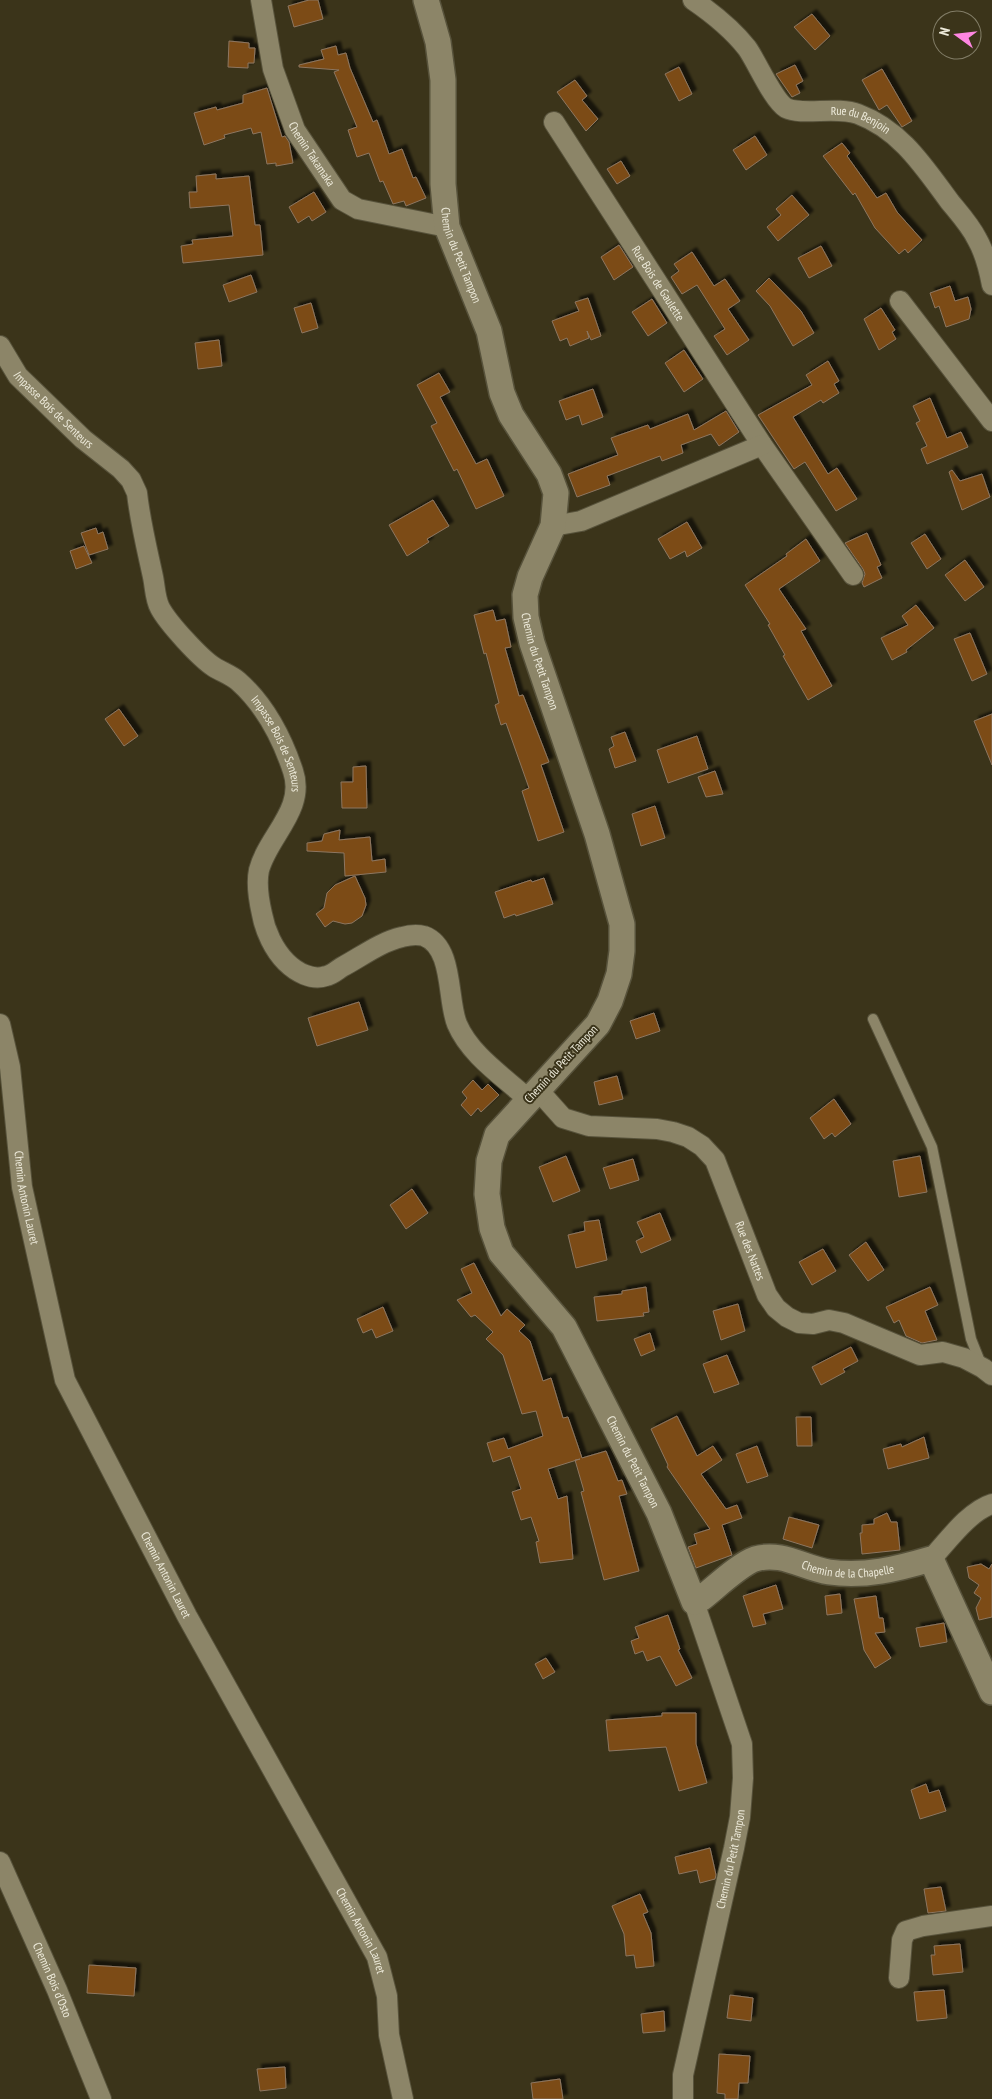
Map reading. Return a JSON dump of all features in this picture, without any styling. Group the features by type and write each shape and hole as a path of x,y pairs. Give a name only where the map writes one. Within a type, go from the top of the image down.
{"street":[{"name":"Chemin Takamaka","path":"261,0 273,69 295,130 342,200 358,209 447,227"},
{"name":"Chemin du Petit Tampon","path":"426,0 438,42 444,80 443,184 447,227 489,331 502,393 511,415 549,474 556,493 553,526 530,577 525,595 526,617 532,643 597,834 622,924 622,951 619,974 610,1001 598,1024 497,1135 489,1161 487,1194 492,1228 501,1253 564,1327 659,1513 694,1602 742,1744 743,1778 740,1817 683,2075 683,2099"},
{"name":"Rue du Benjoin","path":"692,0 734,34 746,48 774,94 786,108 795,110 842,110 857,113 880,124 912,151 976,237 986,259 992,285"},
{"name":"Rue Bois de Gaulette","path":"554,122 762,445 853,575"},
{"path":"900,301 992,421"},
{"name":"Impasse Bois de Senteurs","path":"0,346 18,376 83,439 121,469 131,480 137,493 159,607 184,638 213,666 235,679 255,697 275,729 294,773 296,785 291,810 270,844 259,872 259,897 264,924 278,951 287,963 301,973 312,977 326,976 391,940 410,935 422,935 432,940 440,949 450,982 457,1023 464,1036 484,1058 533,1094"},
{"path":"553,526 582,520 762,445"},
{"name":"Chemin Antonin Lauret","path":"0,1024 10,1067 22,1187 65,1380 187,1616 377,1957 387,1996 389,2035 403,2099"},
{"name":"Rue des Nattes","path":"533,1094 563,1118 589,1126 657,1129 673,1132 688,1137 702,1146 715,1160 767,1295 776,1308 787,1317 799,1323 813,1324 829,1320 844,1323 920,1355 943,1352 964,1358 987,1371"},
{"path":"990,1503 962,1525 931,1559 992,1692"},
{"name":"Chemin de la Chapelle","path":"694,1602 752,1560 766,1556 780,1557 827,1572 855,1575 892,1571 931,1559"},
{"name":"Chemin Bois d'Osto","path":"0,1862 57,1990 101,2099"},
{"path":"899,1978 902,1940 906,1931 923,1926 992,1916"}],"lane":[{"path":"873,1019 932,1147 971,1339 987,1371"}],"building":[{"path":"309,0 318,0 323,19 294,27 288,6"},
{"path":"812,14 830,36 815,50 794,27"},
{"path":"229,41 249,43 249,48 255,48 254,63 248,63 248,68 228,67"},
{"path":"336,46 338,55 346,53 350,68 373,122 377,120 389,154 402,149 413,178 416,177 426,198 406,206 404,201 393,204 383,181 380,182 369,153 357,157 348,130 357,127 334,72 339,70 299,67 299,65 324,59 321,50"},
{"path":"795,65 803,81 796,85 800,93 792,97 776,74"},
{"path":"679,67 692,94 679,101 665,74"},
{"path":"882,69 912,121 902,127 887,105 879,110 862,80"},
{"path":"575,80 587,96 582,100 598,119 586,131 557,92"},
{"path":"267,88 282,137 285,136 289,142 293,163 276,166 276,163 267,164 261,132 253,134 251,128 224,135 225,138 204,145 194,113 216,107 217,110 243,103 243,95"},
{"path":"755,136 767,155 746,170 733,150"},
{"path":"842,143 850,153 847,156 877,198 886,193 897,212 922,240 908,253 905,249 899,254 875,228 855,193 853,195 823,156"},
{"path":"621,161 630,176 617,184 607,169"},
{"path":"216,174 216,179 249,176 255,225 260,225 263,255 183,263 181,246 193,244 192,240 233,236 229,205 190,208 189,192 197,192 196,176"},
{"path":"314,192 326,212 312,221 309,216 298,223 289,207"},
{"path":"792,195 809,215 778,241 767,227 781,215 776,209"},
{"path":"619,245 633,267 614,280 601,257"},
{"path":"821,246 832,266 809,278 798,258"},
{"path":"692,252 714,286 725,279 740,301 728,309 749,340 727,355 714,336 725,329 697,285 682,294 671,277 679,271 674,264"},
{"path":"251,275 257,292 229,302 223,285"},
{"path":"769,278 801,311 814,333 793,346 770,306 756,291"},
{"path":"950,286 955,301 968,297 971,309 969,319 946,327 939,306 935,308 930,293"},
{"path":"588,298 601,336 591,340 587,331 589,338 570,346 567,338 560,341 552,321 579,311 575,302"},
{"path":"652,299 667,323 648,336 632,312"},
{"path":"311,303 318,328 302,333 294,308"},
{"path":"881,308 895,330 892,332 896,339 879,350 864,319"},
{"path":"219,340 222,366 198,369 195,343"},
{"path":"684,350 703,379 684,392 665,363"},
{"path":"828,361 839,381 834,384 839,393 823,403 821,400 793,417 828,474 837,468 857,499 836,511 805,462 794,469 758,415 812,385 806,375"},
{"path":"439,373 450,392 440,397 476,464 487,459 504,496 476,509 457,469 454,471 431,426 437,423 417,385"},
{"path":"593,389 603,417 582,425 579,415 566,420 559,401"},
{"path":"930,398 947,438 961,432 968,447 927,464 921,449 927,446 916,423 920,421 913,406"},
{"path":"726,411 739,432 719,446 711,434 681,445 683,453 662,461 660,456 607,476 610,485 577,497 568,474 618,455 611,438 648,425 650,429 688,414 694,430"},
{"path":"952,470 960,481 982,474 990,497 962,510 949,472"},
{"path":"433,500 449,526 427,539 429,542 407,556 389,525"},
{"path":"687,522 702,548 687,557 685,551 670,559 658,539"},
{"path":"96,528 98,534 103,532 108,549 89,555 81,533"},
{"path":"867,533 881,565 877,567 882,578 864,587 862,583 865,574 863,569 845,543"},
{"path":"925,534 941,559 927,569 911,543"},
{"path":"806,539 820,561 779,589 806,629 801,631 832,686 808,700 783,656 785,655 768,625 770,624 745,585 787,556 786,554"},
{"path":"84,546 92,563 76,569 70,551"},
{"path":"965,560 984,587 965,601 945,575"},
{"path":"916,605 934,628 906,650 907,652 892,660 881,638 908,625 902,616"},
{"path":"493,610 496,621 505,619 511,647 505,648 519,696 523,695 549,762 541,765 564,832 538,841 522,791 529,788 506,723 501,725 495,705 499,703 474,615"},
{"path":"970,633 987,674 972,681 954,639"},
{"path":"119,709 138,736 124,746 105,719"},
{"path":"992,714 992,765 974,721"},
{"path":"625,732 636,761 615,768 609,749 614,746 611,737"},
{"path":"697,736 708,769 668,783 657,750"},
{"path":"366,766 367,808 342,808 341,782 353,782 353,767"},
{"path":"715,771 723,794 706,797 698,777"},
{"path":"655,806 665,838 641,846 632,814"},
{"path":"340,830 339,840 370,837 372,861 385,859 386,872 345,876 344,853 307,851 307,843 322,841 324,834"},
{"path":"355,876 365,898 366,905 362,916 352,923 345,924 333,921 325,927 316,914 324,908 327,893 335,885"},
{"path":"544,878 553,904 504,918 495,892 531,880 532,882"},
{"path":"359,1002 368,1030 317,1046 308,1018"},
{"path":"654,1013 660,1031 636,1039 630,1021"},
{"path":"617,1076 623,1099 599,1105 594,1082"},
{"path":"473,1080 482,1090 488,1084 499,1095 481,1112 478,1108 471,1116 461,1105 467,1098 462,1092"},
{"path":"834,1099 851,1124 835,1137 832,1133 824,1139 810,1118"},
{"path":"566,1156 580,1191 553,1202 539,1167"},
{"path":"920,1156 927,1192 899,1197 893,1161"},
{"path":"633,1159 639,1180 610,1189 603,1168"},
{"path":"412,1189 428,1213 406,1229 390,1205"},
{"path":"660,1213 671,1240 641,1253 636,1241 644,1237 637,1222"},
{"path":"599,1220 607,1260 576,1268 568,1235 585,1231 584,1222"},
{"path":"866,1242 884,1270 868,1281 849,1255"},
{"path":"823,1249 836,1271 812,1285 799,1262"},
{"path":"474,1263 501,1316 507,1309 525,1325 519,1331 530,1341 543,1381 551,1378 563,1418 568,1417 582,1458 606,1451 618,1481 622,1480 627,1494 619,1496 639,1571 604,1580 581,1492 584,1491 575,1461 548,1469 558,1499 567,1496 573,1559 540,1563 536,1542 539,1541 531,1517 521,1520 512,1492 521,1489 510,1456 493,1462 487,1443 504,1438 508,1449 543,1436 536,1411 522,1414 503,1355 486,1339 493,1332 475,1315 471,1317 457,1300 472,1293 461,1269"},
{"path":"646,1287 649,1312 643,1313 644,1316 597,1321 594,1297 622,1294 622,1291"},
{"path":"930,1287 938,1305 925,1311 937,1340 922,1343 906,1336 899,1320 894,1323 886,1307"},
{"path":"738,1304 745,1331 721,1340 713,1311"},
{"path":"383,1307 393,1331 376,1338 372,1329 363,1333 357,1319"},
{"path":"650,1333 655,1350 641,1356 634,1339"},
{"path":"851,1347 858,1361 843,1369 845,1372 821,1385 812,1367"},
{"path":"727,1355 739,1384 714,1393 703,1364"},
{"path":"677,1416 697,1456 713,1446 722,1460 701,1474 726,1509 737,1505 742,1518 722,1525 732,1555 696,1568 688,1547 697,1544 694,1534 710,1529 667,1467 668,1465 651,1429"},
{"path":"796,1417 811,1417 812,1446 797,1446"},
{"path":"924,1437 929,1458 888,1469 883,1449 901,1444 902,1447"},
{"path":"757,1446 768,1476 747,1483 736,1454"},
{"path":"887,1513 891,1522 897,1522 900,1550 862,1554 860,1533 862,1533 862,1525 874,1524 874,1519"},
{"path":"789,1517 819,1525 812,1548 783,1539"},
{"path":"981,1564 989,1569 992,1564 992,1617 979,1620 976,1608 981,1598 974,1593 979,1585 969,1578 967,1567"},
{"path":"776,1585 783,1609 763,1614 766,1624 753,1627 743,1596"},
{"path":"840,1594 842,1613 827,1615 825,1596"},
{"path":"876,1596 879,1618 883,1618 885,1632 875,1633 891,1658 875,1668 864,1650 854,1599"},
{"path":"668,1615 680,1649 678,1650 692,1678 676,1686 660,1656 647,1661 643,1651 635,1654 631,1641 639,1638 635,1627"},
{"path":"944,1623 947,1642 920,1647 916,1628"},
{"path":"546,1658 555,1672 543,1679 535,1664"},
{"path":"662,1713 696,1713 696,1744 707,1783 679,1791 666,1747 609,1751 606,1720 662,1716"},
{"path":"926,1784 929,1793 939,1790 946,1811 920,1819 911,1790"},
{"path":"710,1848 716,1875 715,1879 700,1883 697,1870 679,1874 675,1857"},
{"path":"941,1887 946,1911 928,1913 924,1889"},
{"path":"640,1894 648,1912 643,1914 651,1933 654,1966 636,1968 634,1955 626,1956 624,1934 612,1906"},
{"path":"960,1944 963,1972 933,1975 931,1955 935,1955 934,1946"},
{"path":"89,1965 136,1968 134,1996 87,1993"},
{"path":"944,1990 947,2018 917,2021 914,1992"},
{"path":"730,1995 753,1998 751,2021 727,2018"},
{"path":"664,2011 665,2031 643,2033 641,2014"},
{"path":"719,2054 750,2056 748,2083 739,2083 738,2099 725,2099 725,2094 717,2093"},
{"path":"285,2067 286,2088 260,2091 257,2069"},
{"path":"560,2079 563,2099 533,2099 531,2083"}]}
